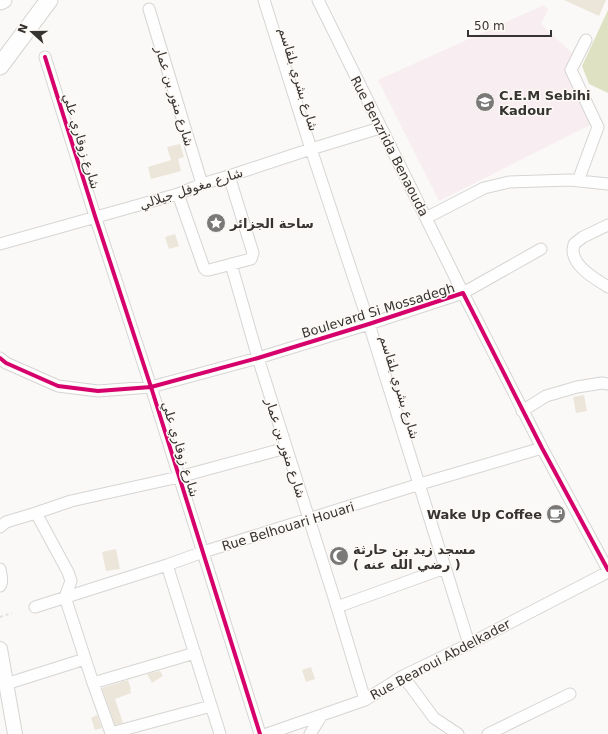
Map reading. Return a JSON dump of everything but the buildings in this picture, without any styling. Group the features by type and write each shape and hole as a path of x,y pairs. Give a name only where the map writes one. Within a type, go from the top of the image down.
{"highway":[{"path":"0,66 49,0"}],"main road":[{"path":"0,649 15,734"}],"street":[{"name":"شارع بشري بلقاسم","path":"264,0 420,484 469,644"},
{"name":"Rue Benzrida Benaouda","path":"318,0 380,128 463,293"},
{"name":"شارع منور بن عمار","path":"149,9 202,184"},
{"path":"578,181 598,127 572,70 586,40"},
{"name":"شارع زوقاري علي","path":"45,57 260,734"},
{"name":"شارع مغوفل جيلالي","path":"0,244 95,216 178,194 202,184 380,128"},
{"path":"178,194 206,270 251,259 253,253 229,176"},
{"path":"426,218 484,188 509,182 570,180 608,184"},
{"path":"608,225 583,237 574,244 573,251 575,259 582,270 608,287"},
{"path":"463,293 541,249"},
{"name":"شارع منور بن عمار","path":"231,264 258,358 365,700"},
{"name":"Boulevard Si Mossadegh","path":"0,358 58,386 98,391 151,387 258,358 463,293 522,410 608,571"},
{"path":"522,410 546,396 577,387 602,383 608,384"},
{"path":"0,527 6,522 36,514 72,501 179,477 286,448"},
{"name":"Rue Belhouari Houari","path":"35,607 203,552 420,484 542,448"},
{"path":"36,514 68,572 71,581 65,598 93,683 112,733 211,706"},
{"path":"167,565 220,734"},
{"path":"337,607 445,568"},
{"path":"0,569 2,577 2,584 0,586"},
{"name":"Rue Bearoui Abdelkader","path":"267,734 365,700 403,676 469,644 608,571"},
{"path":"93,683 195,653"},
{"path":"6,684 85,659"},
{"path":"403,676 434,718 458,734"},
{"path":"488,734 570,694"},
{"path":"310,734 322,715"}],"path":[{"path":"0,617 12,613"}],"shaded area":[{"name":"C.E.M Sebihi Kadour","path":"544,5 548,9 541,24 577,58 565,67 592,124 439,201 378,80"}],"green space":[{"path":"608,10 608,93 589,84 582,66"}],"cycle path":[{"path":"45,57 260,734"},
{"path":"0,358 6,363 58,386 98,391 151,387 258,358 463,293 542,448 608,570"}],"place":[{"name":"C.E.M Sebihi Kadour","path":"485,102"},
{"name":"ساحة الجزائر","path":"216,223"},
{"name":"Wake Up Coffee","path":"556,514"},
{"name":"مسجد زيد بن حارثة ( رضي الله عنه )","path":"339,556"}]}
